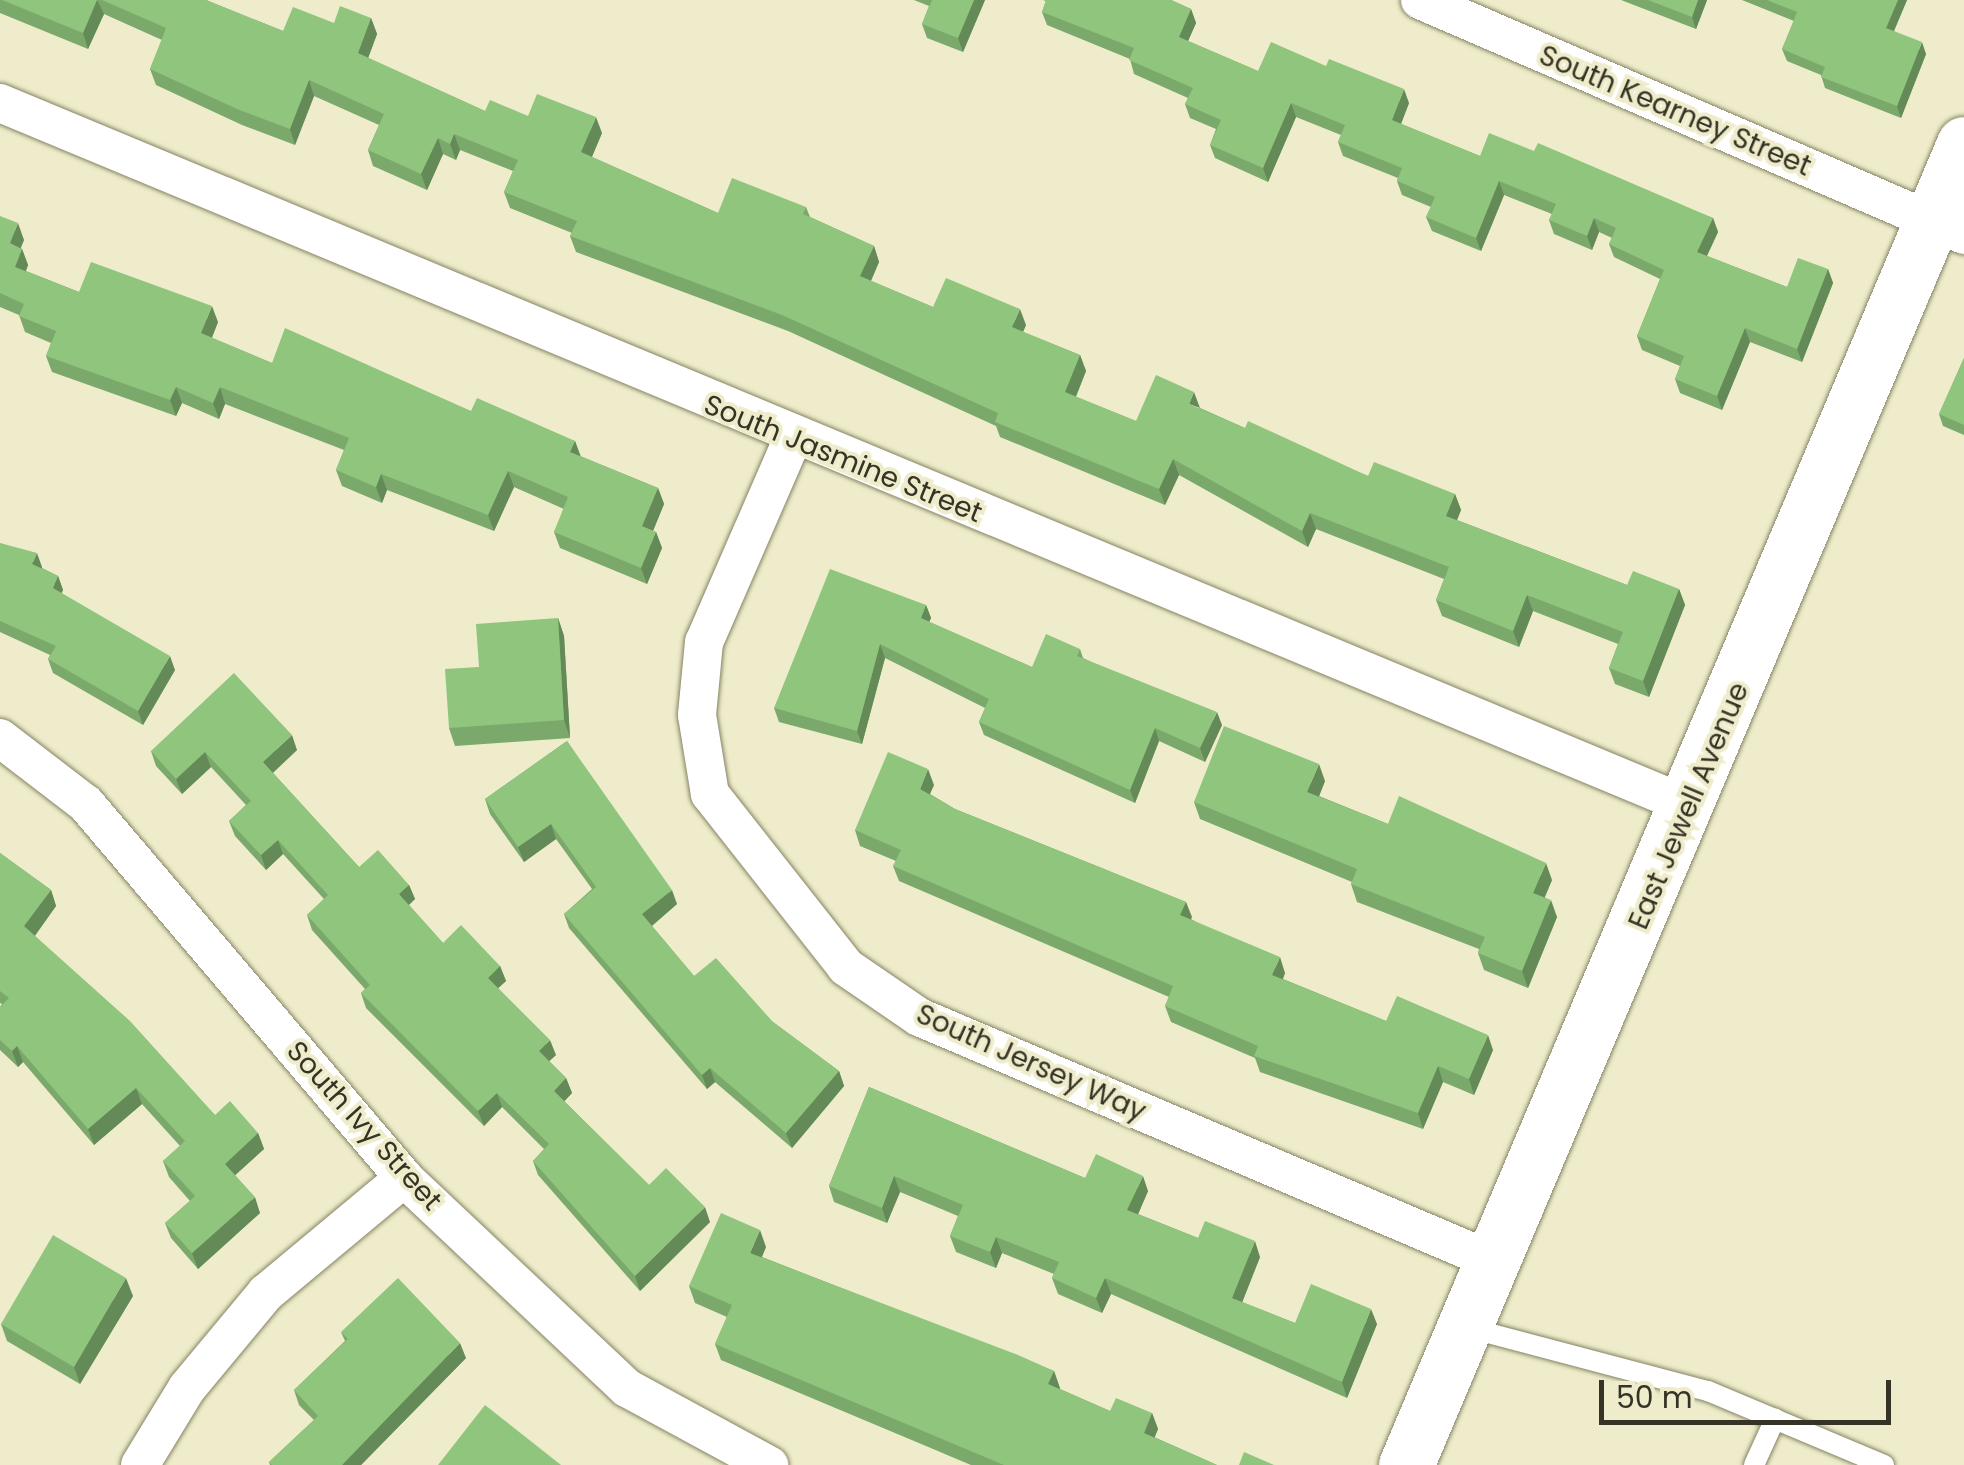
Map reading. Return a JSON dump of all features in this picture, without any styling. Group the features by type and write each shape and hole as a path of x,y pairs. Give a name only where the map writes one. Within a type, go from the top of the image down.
{"street":[{"name":"South Kearney Street","path":"1420,0 1947,228"},
{"name":"South Jasmine Street","path":"0,103 792,440 1690,806"},
{"name":"East Jewell Avenue","path":"1408,1465 1690,806 1947,228 1964,144"},
{"name":"South Jersey Way","path":"792,440 704,642 697,715 710,794 846,967 919,1017 1493,1261"},
{"name":"South Ivy Street","path":"0,738 86,804 404,1178 626,1388 769,1465"},
{"path":"140,1465 188,1388 266,1293 404,1178"}],"lane":[{"path":"1465,1327 1708,1391 1884,1465"},
{"path":"1754,1465 1775,1419"}],"building":[{"path":"2,0 97,0 83,33"},
{"path":"102,0 206,0 283,31 293,7 334,23 340,6 371,18 358,53 485,111 490,100 528,116 537,94 596,117 581,152 718,213 732,178 806,207 803,214 874,246 860,276 933,307 946,278 1020,309 1012,327 1080,355 1065,392 1136,421 1156,375 1194,392 1189,404 1245,428 1248,421 1368,476 1374,462 1455,494 1446,516 1627,585 1633,571 1679,589 1643,681 1609,668 1623,632 1527,595 1513,631 1436,600 1449,567 1310,513 1302,531 1173,459 1159,489 995,422 998,413 782,315 570,236 577,221 504,192 518,160 454,134 450,144 438,138 421,174 368,150 384,114 309,80 290,129 237,109 150,69 166,28"},
{"path":"932,0 974,0 958,38 922,24"},
{"path":"1046,0 1171,0 1191,9 1179,37 1258,71 1271,42 1326,66 1329,59 1404,89 1392,120 1480,156 1489,133 1534,151 1538,143 1713,218 1697,252 1787,287 1798,258 1828,269 1797,349 1745,328 1717,396 1675,379 1684,356 1637,336 1664,270 1609,244 1616,228 1594,218 1587,236 1549,220 1556,204 1499,181 1476,238 1426,217 1435,197 1397,181 1402,168 1338,142 1345,125 1291,103 1263,168 1210,145 1221,120 1185,104 1193,88 1129,60 1134,48 1042,12"},
{"path":"1648,0 1698,0 1692,17"},
{"path":"1767,0 1898,0 1886,28 1922,42 1897,106 1821,77 1825,67 1782,49 1797,12"},
{"path":"0,216 18,223 10,243 22,249 15,267 79,292 91,262 212,306 201,333 272,363 285,328 471,411 477,398 575,441 570,452 658,488 642,526 656,532 641,568 554,532 568,497 508,471 488,515 381,474 376,487 336,470 349,438 220,387 213,403 176,387 170,400 46,356 56,331 19,316 24,304 0,293"},
{"path":"1964,358 1964,425 1939,414"},
{"path":"0,543 37,553 32,564 58,576 53,588 170,656 138,711 48,659 56,646 0,621"},
{"path":"830,569 926,605 921,618 1032,667 1046,634 1080,649 1077,656 1217,712 1200,748 1155,728 1130,790 979,722 989,699 880,644 857,731 774,708"},
{"path":"558,618 564,720 449,728 445,669 479,667 476,624"},
{"path":"234,673 292,735 263,762 359,867 378,850 409,885 399,894 443,943 461,925 500,966 488,978 550,1040 539,1051 566,1078 554,1091 649,1185 666,1168 705,1207 635,1276 533,1161 549,1144 497,1093 478,1111 361,993 370,985 307,915 328,895 278,840 261,855 229,821 251,801 205,752 176,779 151,751"},
{"path":"1224,726 1319,764 1307,792 1388,824 1399,796 1546,863 1533,893 1551,900 1522,971 1478,953 1485,937 1351,884 1357,869 1194,802"},
{"path":"567,741 672,890 642,914 694,976 716,958 773,1022 839,1071 786,1133 710,1068 702,1075 564,914 596,887 551,824 518,847 485,799"},
{"path":"888,752 928,769 920,789 955,809 1186,902 1180,915 1280,957 1272,975 1386,1021 1397,996 1488,1035 1469,1079 1438,1066 1418,1113 1254,1056 1258,1046 1165,1006 1173,986 893,866 901,850 855,830"},
{"path":"0,853 51,890 24,926 130,1021 215,1115 230,1101 258,1133 225,1164 255,1197 192,1253 165,1223 195,1196 163,1161 185,1141 136,1088 88,1129 17,1046 12,1051 0,1040 0,1007 9,998 0,991"},
{"path":"869,1087 1085,1178 1096,1154 1143,1176 1127,1210 1198,1238 1205,1221 1255,1241 1232,1298 1295,1323 1311,1284 1371,1309 1342,1382 1105,1278 1096,1298 1052,1278 1059,1262 996,1237 990,1252 950,1236 963,1205 894,1176 882,1208 829,1186"},
{"path":"721,1213 760,1230 750,1253 1018,1355 1054,1371 1048,1384 1110,1411 1116,1398 1152,1413 1144,1433 1217,1465 1004,1465 715,1344 732,1305 689,1286"},
{"path":"53,1235 126,1278 74,1367 1,1324"},
{"path":"398,1278 460,1343 342,1465 272,1465 269,1462 318,1416 294,1390 348,1339 341,1332"},
{"path":"485,1405 561,1465 438,1465"},
{"path":"1244,1452 1274,1465 1239,1465"}]}
